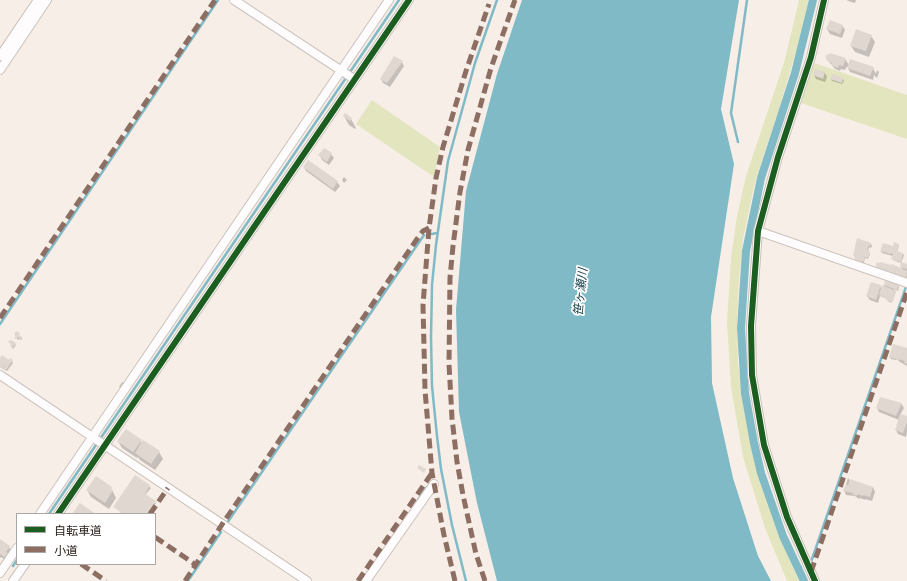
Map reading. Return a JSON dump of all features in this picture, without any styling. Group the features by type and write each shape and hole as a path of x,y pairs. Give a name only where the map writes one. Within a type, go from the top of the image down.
{"street":[{"path":"0,56 38,0"},
{"path":"0,70 47,0"},
{"path":"234,0 348,75"},
{"path":"41,513 98,441 348,75 389,0"},
{"path":"59,513 98,441 348,75 409,0"},
{"path":"815,581 787,517 764,445 752,375 750,326 758,231 778,157 811,57 824,0"},
{"path":"758,231 906,283"},
{"path":"0,375 307,581"},
{"path":"366,581 434,484"},
{"path":"0,573 16,564"},
{"path":"13,581 18,565"}],"green space":[{"path":"799,0 809,0 799,42 755,182 743,239 737,321 738,362 743,399 757,468 777,531 799,581 787,581 765,528 743,457 731,387 727,322 731,257 737,216 746,176 784,63"},
{"path":"814,63 907,95 907,139 801,103"},
{"path":"372,100 440,147 434,177 356,124"}],"water":[{"name":"笹ヶ瀬川","path":"522,0 739,0 721,109 734,164 711,317 712,383 733,478 758,556 771,581 497,581 477,503 459,412 456,310 466,191 497,74"}],"building":[{"path":"830,20 843,25 840,34 826,29"},
{"path":"856,29 872,35 866,51 850,46"},
{"path":"830,53 846,58 843,66 839,65 838,68 831,65 832,63 827,61 828,59 825,58 827,54 829,55"},
{"path":"394,56 403,61 387,83 380,79"},
{"path":"850,59 874,67 870,76 847,68"},
{"path":"815,69 825,72 823,79 813,75"},
{"path":"832,74 843,78 842,83 830,79"},
{"path":"345,113 352,118 350,121 343,116"},
{"path":"324,148 332,153 327,162 318,155"},
{"path":"308,160 338,181 333,189 303,167"},
{"path":"857,238 871,243 867,250 870,251 868,258 865,257 862,265 854,262 855,257 853,256"},
{"path":"894,242 899,244 897,251 903,253 901,262 891,259 893,254 880,251 883,243 893,246"},
{"path":"877,262 892,264 907,271 906,280 875,270"},
{"path":"901,262 907,264 907,269 900,267"},
{"path":"885,280 899,284 897,290 884,285"},
{"path":"871,282 881,285 876,300 866,296"},
{"path":"882,285 896,291 893,302 886,300 886,298 879,295"},
{"path":"16,331 20,333 19,335 22,337 20,339 18,337 16,339 14,338 16,336 14,335"},
{"path":"11,340 16,343 12,348 10,346 11,344 8,342"},
{"path":"893,344 907,348 907,364 904,363 905,361 889,357"},
{"path":"2,355 9,360 10,358 13,360 6,370 0,367 0,358"},
{"path":"880,397 902,403 896,416 876,408"},
{"path":"900,414 907,416 907,422 903,433 895,430"},
{"path":"126,429 142,440 133,452 117,441"},
{"path":"143,440 160,451 151,464 135,453"},
{"path":"419,465 426,469 424,473 417,468"},
{"path":"135,475 150,485 145,494 156,501 148,513 122,513 113,507"},
{"path":"96,476 112,487 111,489 113,490 105,503 86,490"},
{"path":"850,479 873,487 870,497 857,494 857,496 852,494 853,493 843,491 845,485 848,486"},
{"path":"80,503 95,513 73,513"},
{"path":"0,539 10,546 6,552 9,554 6,558 0,554"}],"waterway":[{"path":"0,324 218,0"},
{"path":"50,513 399,0"},
{"path":"466,581 452,525 441,469 437,436 432,386 432,285 448,161 475,63 497,0"},
{"path":"738,142 731,113 747,0"},
{"path":"804,581 783,536 761,473 745,393 741,328 746,251 761,178 795,73 813,0"},
{"path":"0,62 4,57"},
{"path":"432,234 437,233"},
{"path":"227,523 424,235"},
{"path":"811,562 907,284"},
{"path":"418,500 427,487"},
{"path":"188,581 221,532"},
{"path":"13,566 16,562"},
{"path":"797,568 801,567"}],"marked path":[{"path":"0,318 215,0"},
{"path":"485,581 476,554 457,462 452,418 449,364 450,278 460,192 468,150 491,68 515,0"},
{"path":"455,581 432,473 425,390 423,305 429,228 436,178 443,147 466,71 489,4"},
{"path":"185,581 417,239 423,231 429,228"},
{"path":"811,572 907,292"},
{"path":"358,581 432,473"},
{"path":"151,513 168,488"},
{"path":"156,538 196,565"},
{"path":"82,565 106,581"}],"cycle path":[{"path":"59,513 409,0"},
{"path":"815,581 787,517 764,445 752,375 751,326 758,231 778,157 811,57 824,0"}]}
